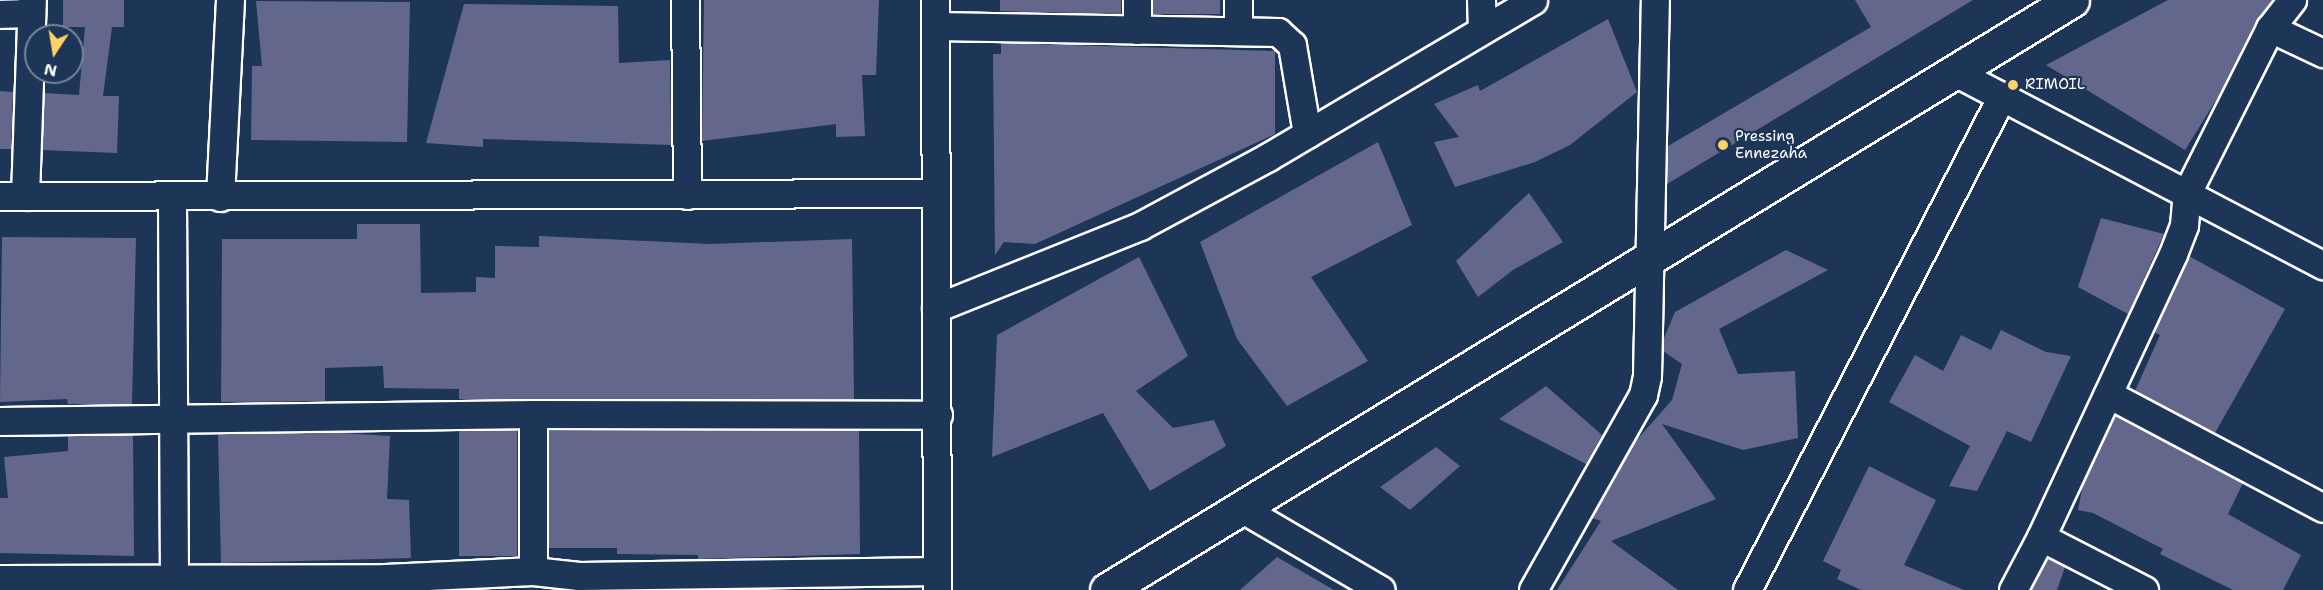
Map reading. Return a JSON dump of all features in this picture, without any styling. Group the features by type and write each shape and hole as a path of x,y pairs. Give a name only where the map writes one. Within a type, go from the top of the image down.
{"street":[{"path":"220,197 230,0"},
{"path":"685,0 687,195"},
{"path":"1137,0 1137,30"},
{"path":"1238,0 1238,31"},
{"path":"1481,0 1482,29"},
{"path":"936,308 1140,226 1307,134 1533,0"},
{"path":"1533,590 1643,395 1647,376 1653,255 1655,0"},
{"path":"1107,590 1239,507 2072,0"},
{"path":"2013,590 2042,537 2173,254 2184,225 2187,193 2270,28 2292,0"},
{"path":"0,14 32,6 13,196 172,198 936,193"},
{"path":"0,579 174,584 386,584 533,571 579,583 937,581 935,13 1137,30 1278,32 1290,40 1303,90 1307,134"},
{"path":"2270,28 2323,53"},
{"path":"1953,71 2323,265"},
{"path":"1747,590 2002,96"},
{"path":"172,198 175,418 174,584"},
{"path":"2108,394 2323,508"},
{"path":"0,421 533,414 938,415"},
{"path":"533,414 533,571"},
{"path":"1239,507 1381,590"},
{"path":"2042,537 2144,590"}],"building":[{"path":"63,0 124,0 124,27 112,27 103,96 119,96 117,153 42,150 44,93 79,95 80,84 84,84 84,24 63,24"},
{"path":"704,0 879,0 876,75 862,75 865,136 836,137 836,124 702,141"},
{"path":"1000,0 1121,0 1121,14 1000,11"},
{"path":"1153,0 1220,0 1220,14 1153,14"},
{"path":"1855,0 1973,0 1667,184 1668,146 1871,27"},
{"path":"2168,0 2272,0 2256,21 2218,97 2185,150 2046,65"},
{"path":"256,1 410,2 407,142 251,140 252,66 262,66"},
{"path":"464,4 618,6 619,63 670,60 671,145 483,139 483,147 426,143"},
{"path":"1608,19 1637,92 1570,145 1535,162 1455,187 1434,142 1459,137 1434,104 1478,85 1480,91"},
{"path":"1001,43 1275,51 1275,134 1035,244 1004,242 995,255 993,54 1001,54"},
{"path":"0,91 13,92 11,149 0,149"},
{"path":"1378,142 1412,225 1311,277 1368,361 1287,406 1237,339 1200,242"},
{"path":"1529,193 1563,242 1513,270 1478,297 1456,261"},
{"path":"2101,218 2164,234 2128,314 2078,287"},
{"path":"357,224 420,224 421,293 476,292 476,277 495,278 495,246 539,247 539,236 710,244 852,239 854,399 459,399 459,389 384,388 383,366 325,368 325,401 221,402 222,239 357,239"},
{"path":"2,237 136,238 132,404 68,404 67,399 0,402"},
{"path":"1786,250 1828,270 1719,329 1738,374 1795,371 1798,438 1743,450 1662,424 1716,499 1611,541 1678,590 1557,590 1601,521 1592,518 1635,442 1672,400 1682,364 1663,351 1664,338 1675,312"},
{"path":"2189,256 2285,309 2215,433 2135,391 2160,335 2154,332"},
{"path":"1139,257 1188,356 1136,391 1173,428 1214,420 1226,446 1150,491 1103,413 992,457 997,335"},
{"path":"2001,330 2046,352 2071,356 2031,442 2007,431 1977,491 1949,486 1970,446 1889,402 1915,355 1943,371 1961,335 1991,350"},
{"path":"1546,386 1602,435 1586,464 1499,419"},
{"path":"2115,416 2243,483 2228,514 2301,555 2283,590 2233,590 2160,554 2163,549 2093,513 2078,510 2083,484"},
{"path":"459,430 517,430 517,556 459,556"},
{"path":"549,430 859,431 860,554 698,559 698,555 617,554 617,548 549,548"},
{"path":"324,432 390,436 387,499 409,500 411,558 221,563 218,434"},
{"path":"133,435 134,556 0,553 0,498 8,498 4,457 68,451 68,436"},
{"path":"1436,447 1460,466 1410,510 1380,487"},
{"path":"1869,466 1936,500 1904,565 1964,590 1861,590 1837,579 1841,570 1823,561"},
{"path":"1277,557 1334,590 1240,590"},
{"path":"2048,558 2065,567 2057,590 2031,590"}],"place":[{"name":"RIMOIL","path":"2013,85"},
{"name":"Pressing Ennezaha","path":"1723,145"}]}
